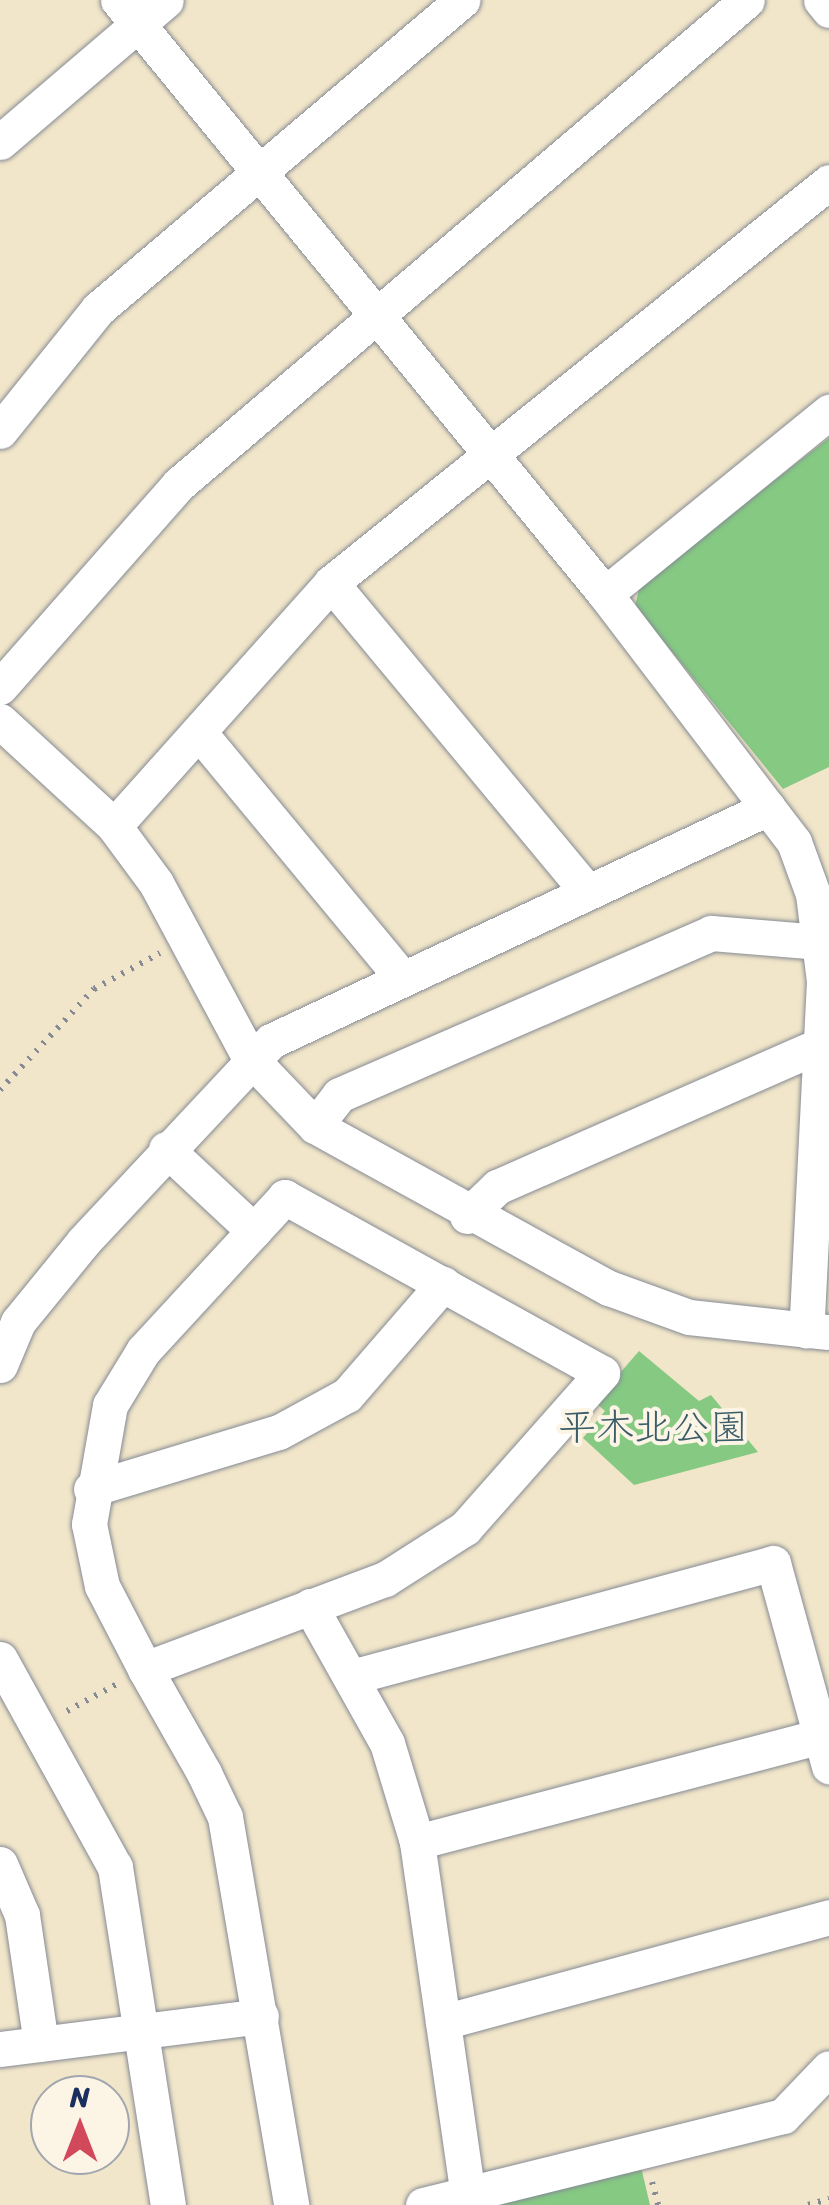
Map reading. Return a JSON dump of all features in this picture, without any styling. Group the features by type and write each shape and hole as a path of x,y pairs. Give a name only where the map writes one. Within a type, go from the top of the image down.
{"street":[{"path":"0,142 128,12 166,0"},
{"path":"0,431 98,310 252,170 463,0"},
{"path":"0,687 179,484 747,0"},
{"path":"821,0 829,10"},
{"path":"0,722 114,826 186,938 250,1058 315,1126 466,1216 689,1317 818,1332 822,942 794,842 604,594 373,319 128,12"},
{"path":"114,826 202,736 331,583 484,452 829,182"},
{"path":"604,594 829,412"},
{"path":"331,583 588,892"},
{"path":"202,736 402,978"},
{"path":"0,1365 18,1322 166,1149 250,1058 402,978 768,808"},
{"path":"315,1126 339,1096 712,933 822,942"},
{"path":"466,1216 497,1186 821,1045"},
{"path":"166,1149 254,1231"},
{"path":"145,1669 384,1579 465,1528 602,1373 286,1197 143,1350 110,1406 91,1489 102,1586 145,1669 225,1817 292,2205"},
{"path":"91,1489 279,1432 347,1395 444,1284"},
{"path":"355,1676 773,1563 826,1750 417,1842"},
{"path":"310,1606 355,1676 417,1842 468,2197"},
{"path":"0,1658 115,1867 168,2205"},
{"path":"0,1864 22,1915 40,2044"},
{"path":"442,2022 829,1917"},
{"path":"0,2048 262,2016"},
{"path":"422,2205 468,2197 783,2116 829,2068"}],"path":[{"path":"0,1090 94,989 186,938"},
{"path":"39,1727 145,1669"},
{"path":"808,2205 829,2199"}],"green space":[{"path":"829,438 829,767 783,789 635,606 640,585"},
{"name":"平木北公園","path":"639,1351 699,1401 711,1395 758,1452 634,1485 583,1438 605,1411 595,1402"},
{"path":"641,2167 650,2205 492,2205"}]}
